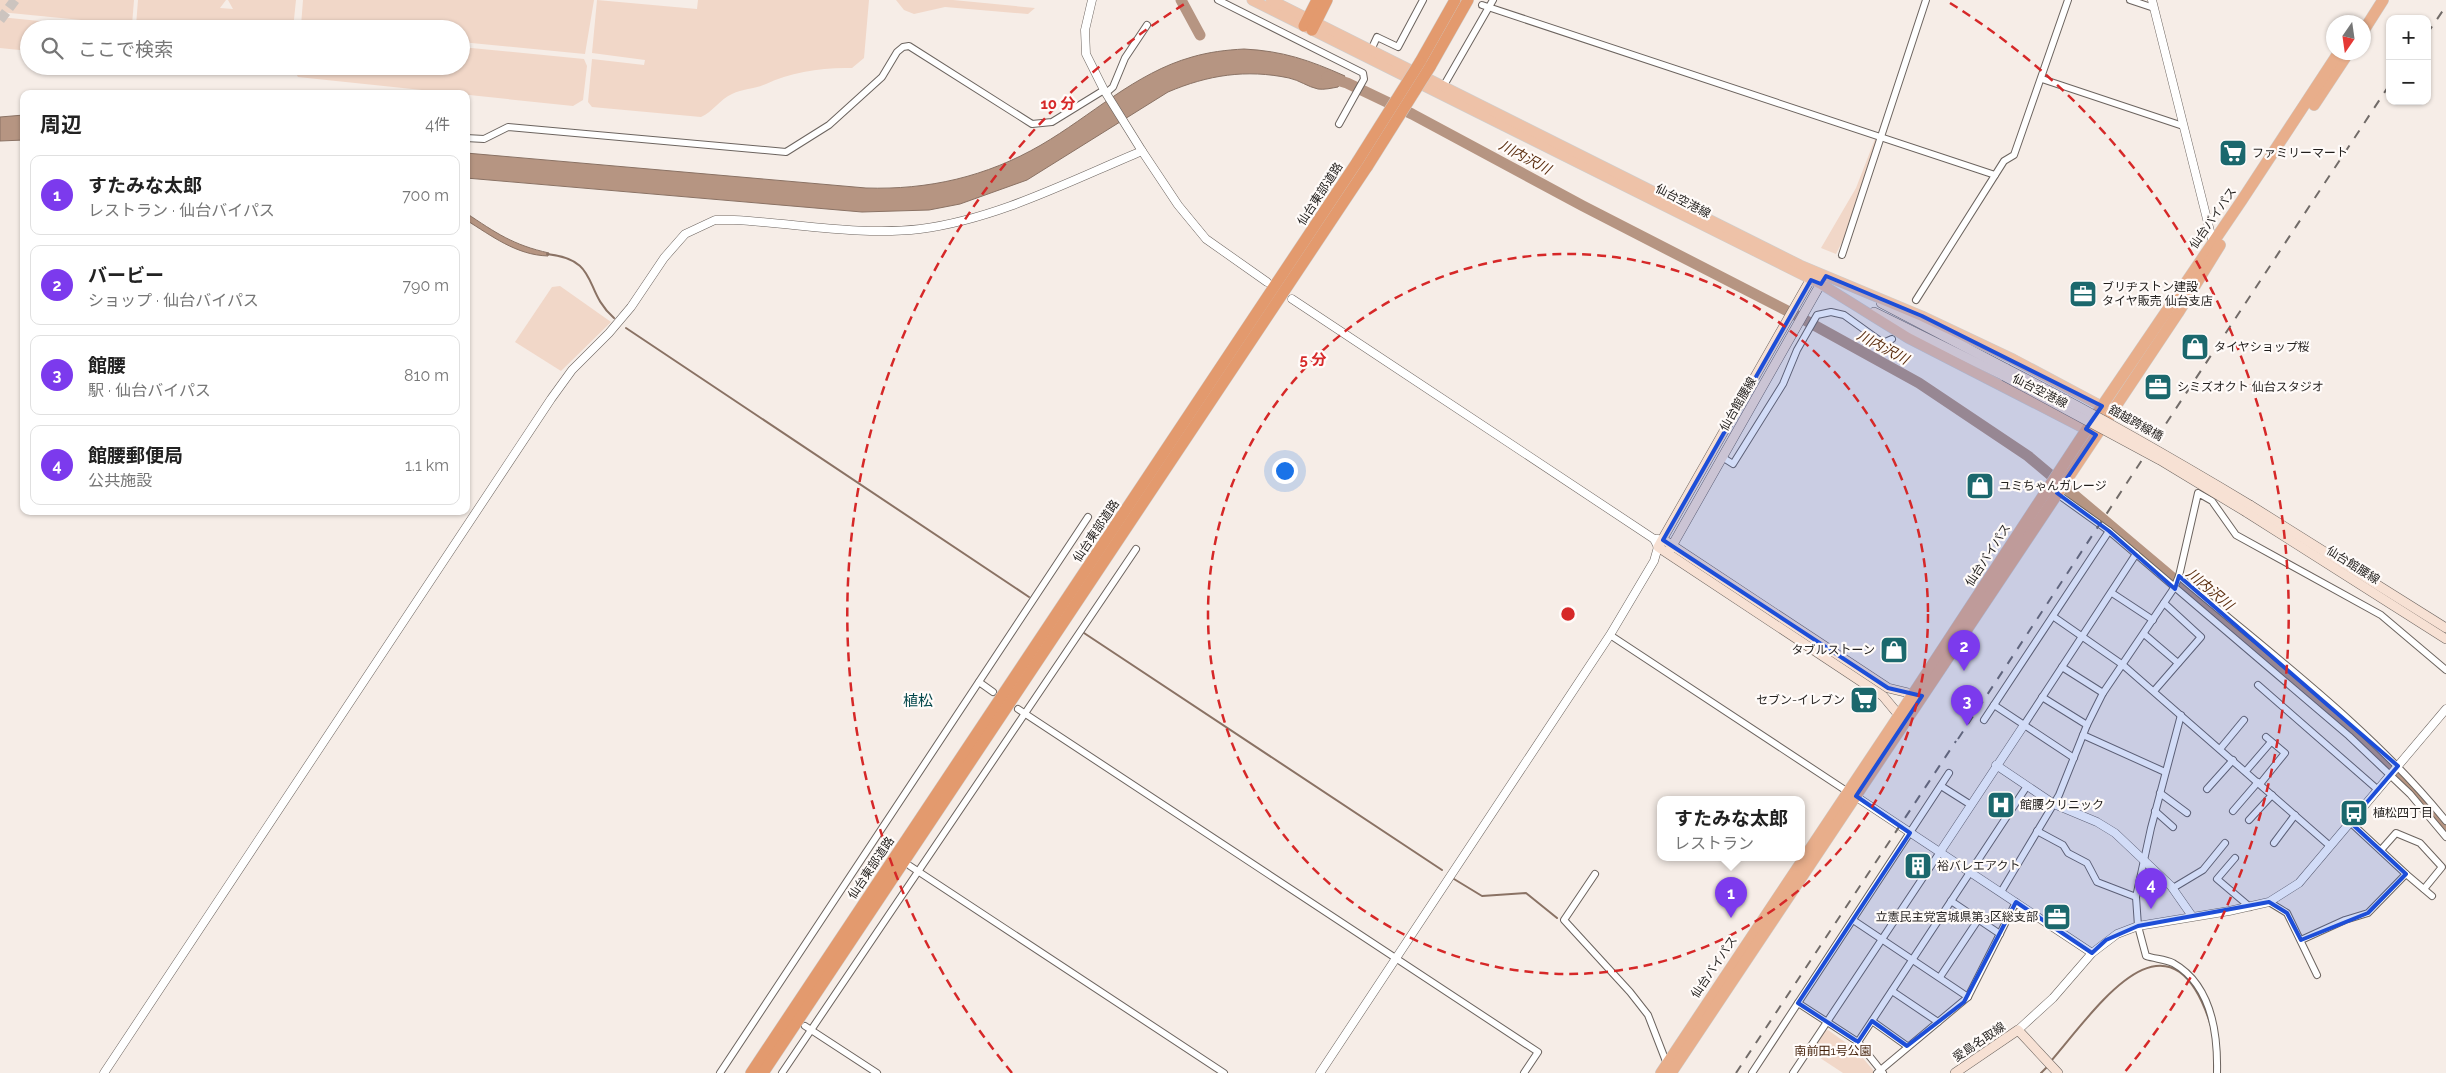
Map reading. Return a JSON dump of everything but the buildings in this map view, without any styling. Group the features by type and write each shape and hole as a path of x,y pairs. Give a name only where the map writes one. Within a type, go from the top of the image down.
{"highway":[{"path":"1310,24 1317,0"},
{"path":"1310,24 1327,0"},
{"path":"1422,63 1448,0"},
{"name":"仙台東部道路","path":"763,1073 1362,165 1422,63 1456,0"},
{"name":"仙台東部道路","path":"751,1073 1362,165 1396,102 1468,0"},
{"path":"2364,15 2374,0"},
{"path":"2371,19 2383,0"},
{"name":"仙台バイパス","path":"2107,408 2334,60"},
{"name":"仙台バイパス","path":"1669,1071 2091,432 2343,60"}],"main road":[{"name":"仙台空港線","path":"1252,0 1371,50 1818,278 1840,296 1908,338 2091,432"},
{"name":"仙台空港線","path":"1271,0 1310,24 1818,278 1846,283 1922,316 2013,359 2107,408"},
{"name":"仙台館腰線","path":"1658,542 1796,306 1818,278"},
{"name":"仙台館腰線","path":"1670,549 1805,312 1818,278"},
{"path":"1846,283 2005,372"},
{"path":"1840,296 2005,372"},
{"name":"舘越跨線橋","path":"2005,372 2108,421 2248,509"},
{"name":"仙台館腰線","path":"2248,509 2446,628"},
{"name":"仙台館腰線","path":"2248,509 2446,638"},
{"path":"1658,542 1888,688 1917,696"},
{"path":"1670,549 1883,696 1902,719"},
{"name":"愛島名取線","path":"1955,1073 2018,1030 2052,1067"}],"street":[{"path":"1092,0 1086,22 1084,41 1091,65 1142,151 1178,205 1206,239 1267,282"},
{"path":"1218,0 1362,72 1364,79 1352,97 1339,124"},
{"path":"1371,50 1377,37 1398,47 1423,0"},
{"path":"1443,87 1493,0"},
{"path":"1842,255 1926,0"},
{"path":"1916,300 2004,161 2014,155 2068,0"},
{"path":"2130,0 2153,4 2213,243"},
{"path":"1482,5 1995,175"},
{"path":"470,138 484,140 508,127 786,152 822,130 847,109 882,77 897,52 903,47 909,46 1032,124 1052,122 1113,87 1126,58 1147,25"},
{"path":"2042,79 2183,126"},
{"path":"104,1073 551,399 572,370 609,333 631,307 664,258 685,234 706,223 734,220 879,230 920,229 947,224 997,210 1142,151"},
{"path":"1292,299 1658,542 1654,560 1610,635 1320,1073"},
{"path":"1722,456 1733,464 1783,384 1797,350 1815,317 1824,312 1837,312 1883,343 1892,339"},
{"path":"2058,484 2136,554 2350,736 2394,770 2410,794 2446,837"},
{"path":"2001,892 2054,804 2087,725 2103,693 2175,586 2179,577 2198,493 2212,501 2236,535 2381,615 2446,670"},
{"path":"720,1073 1088,518"},
{"path":"1984,720 2054,617 2109,531"},
{"path":"782,1073 808,1028 1136,549"},
{"path":"1654,560 1670,549"},
{"path":"1793,1073 2136,554"},
{"path":"2179,577 2349,720 2394,770 2446,821"},
{"path":"2112,593 2153,620"},
{"path":"2154,691 2201,637 2164,603"},
{"path":"2054,617 2123,665 2330,846"},
{"path":"2144,634 2178,662"},
{"path":"1610,635 2092,953"},
{"path":"2062,667 2103,693"},
{"path":"979,682 993,692"},
{"path":"2258,685 2377,789"},
{"path":"2042,697 2087,725"},
{"path":"1994,705 2074,758"},
{"path":"1018,709 1538,1052 1524,1073"},
{"path":"2018,1030 2053,998 2092,953 2112,937 2138,926 2269,902 2299,883 2446,709"},
{"path":"2181,715 2155,811 2136,897 2138,926 2146,956 2171,962 2183,970 2205,998 2216,1031 2217,1073"},
{"path":"2220,749 2244,720"},
{"path":"2083,735 2165,772"},
{"path":"2233,811 2285,753 2268,740 2246,771"},
{"path":"2207,790 2233,760"},
{"path":"1996,765 2054,804 2107,827 2144,859 2173,888 2192,916"},
{"path":"1752,1073 1949,773"},
{"path":"1941,786 1970,805"},
{"path":"1858,1042 2027,786"},
{"path":"2160,793 2187,813"},
{"path":"2249,820 2272,795"},
{"path":"2155,811 2173,827"},
{"path":"2274,843 2295,816"},
{"path":"2350,822 2432,896"},
{"path":"2037,831 2063,845 2068,853 2086,863 2098,882 2136,897"},
{"path":"2380,850 2396,833 2420,843 2442,867 2424,889"},
{"path":"2173,888 2203,870 2225,843"},
{"path":"2235,858 2217,879 2250,907"},
{"path":"910,866 1224,1073"},
{"path":"1595,874 1564,920 1630,992 1648,1015 1669,1071"},
{"path":"2301,940 2368,912 2406,874"},
{"path":"1951,901 2000,934"},
{"path":"1798,1002 1858,1042 1880,1072 1907,1046 1968,997 2016,902"},
{"path":"2269,902 2287,913 2317,975"},
{"path":"1853,920 1968,997"},
{"path":"1940,977 1978,920"},
{"path":"1892,991 1938,1022"},
{"path":"1872,1020 1907,1046"},
{"path":"808,1028 877,1073"}],"highlighted area":[{"path":"1826,276 1922,316 2102,406 2086,429 2096,435 2057,493 2109,531 2175,589 2179,576 2398,766 2350,822 2406,874 2368,913 2301,940 2287,913 2269,902 2138,926 2106,940 2092,953 2016,902 1964,1002 1907,1046 1872,1021 1858,1042 1798,1003 1910,833 1856,796 1922,696 1888,688 1663,540 1811,280 1821,284"}],"green space":[{"path":"0,0 134,0 132,20 81,20 0,12"},
{"path":"138,0 226,0 220,8 233,9 228,0 296,0 294,20 136,20"},
{"path":"303,0 594,0 585,54 470,43 470,20 301,20"},
{"path":"597,0 697,9 698,0 869,0 864,58 852,68 830,68 796,73 762,86 736,92 701,117 592,107 588,102 592,59 644,65 645,60 592,53"},
{"path":"896,0 953,0 1035,8 1028,14 945,7 914,14 904,10"},
{"path":"0,17 30,20 20,20 20,50 0,48"},
{"path":"470,48 584,59 587,66 583,100 573,106 470,95 470,90 421,90 298,77 297,75 470,75"},
{"path":"1875,139 1878,140 1849,228 1836,254 1821,248 1856,188"},
{"path":"560,286 611,322 561,371 515,342 552,287"},
{"name":"南前田1号公園","path":"1828,1030 1856,1050 1873,1070 1873,1073 1843,1073 1811,1052 1824,1031"}],"shaded area":[{"path":"1258,50 1296,57 1345,76 1338,87 1323,89 1314,88 1289,78 1258,74 1227,75 1198,81 1168,92 1027,180 960,204 929,210 862,212 470,178 470,153 866,188 912,187 934,184 999,166 1060,134 1151,73 1192,57 1224,51"},
{"path":"20,115 20,140 0,141 0,117"},
{"path":"470,216 505,238 549,253 548,256 525,252 495,238 470,222"}],"waterway":[{"name":"川内沢川","path":"1181,0 1200,35"},
{"name":"川内沢川","path":"1327,77 1347,83 1412,114 1583,206 1803,319 1919,383 2028,456 2346,724 2398,773 2446,829"},
{"path":"547,254 564,257 576,263 589,278 604,307 614,318"},
{"path":"626,328 1029,597"},
{"path":"1084,633 1442,870"},
{"path":"1454,879 1482,896 1526,893 1557,918"},
{"path":"2051,1061 2089,1015 2111,993 2132,975 2154,966 2175,969 2194,988 2211,1026"},
{"path":"2214,1053 2214,1073"},
{"path":"2041,1073 2047,1067"}],"tunnel":[{"path":"0,20 15,0"}],"railway":[{"path":"2431,28 2446,6"},
{"path":"1958,739 2386,90"},
{"path":"1736,1073 1956,741"}],"place":[{"name":"ファミリーマート","path":"2233,153"},
{"name":"ブリヂストン建設 タイヤ販売 仙台支店","path":"2083,294"},
{"name":"タイヤショップ桜","path":"2195,347"},
{"name":"シミズオクト 仙台スタジオ","path":"2158,387"},
{"name":"ユミちゃんガレージ","path":"1980,486"},
{"name":"タブルストーン","path":"1894,650"},
{"name":"バービー","path":"1964,671"},
{"name":"セブン-イレブン","path":"1864,700"},
{"name":"館腰","path":"1967,726"},
{"name":"館腰クリニック","path":"2001,805"},
{"name":"植松四丁目","path":"2354,813"},
{"name":"裕バレエアクト","path":"1918,866"},
{"name":"館腰郵便局","path":"2151,909"},
{"name":"立憲民主党宮城県第3区総支部","path":"2057,917"},
{"name":"すたみな太郎","path":"1731,918"}],"district":[{"name":"植松","path":"918,701"}]}
